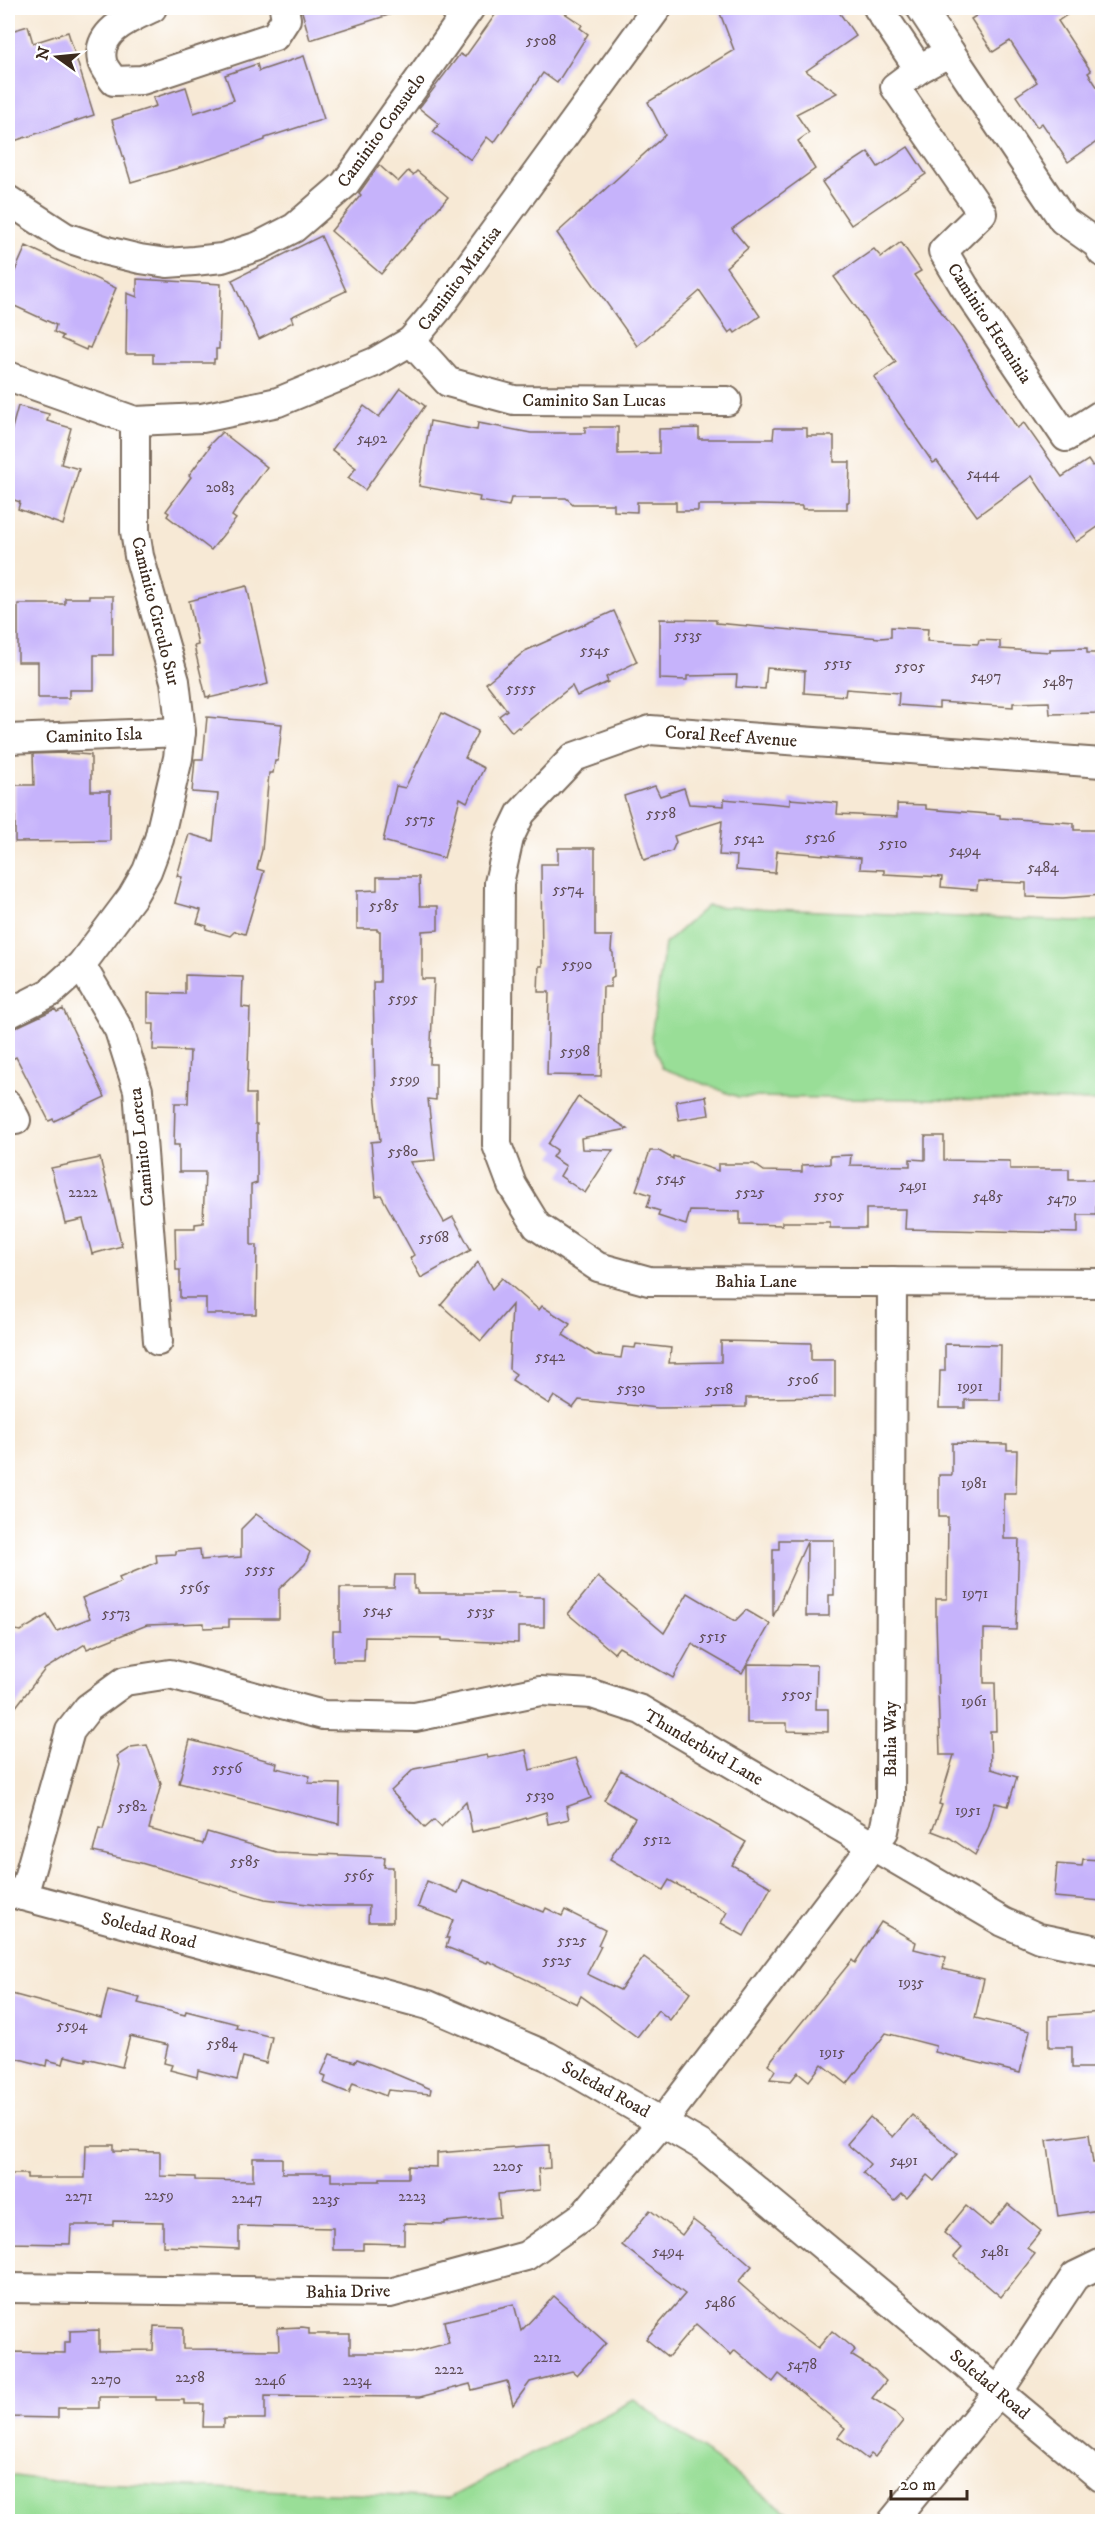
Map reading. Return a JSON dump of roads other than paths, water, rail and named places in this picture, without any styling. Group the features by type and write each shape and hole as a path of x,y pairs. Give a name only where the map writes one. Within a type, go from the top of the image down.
{"street":[{"path":"152,8 120,23 103,43 102,63 114,81 142,80 275,36 286,19 284,8"},
{"name":"Caminito Consuelo","path":"8,200 65,237 140,259 167,263 213,259 259,246 294,228 345,184 470,8"},
{"name":"Caminito Marrisa","path":"135,421 202,418 278,402 375,362 411,340 438,309 657,8"},
{"path":"878,8 919,69"},
{"path":"921,8 1063,220 1097,244 1102,252"},
{"name":"Caminito Herminia","path":"950,52 919,69 895,87 982,213 943,251 1066,437 1102,414"},
{"name":"Caminito San Lucas","path":"411,340 448,382 514,400 727,401"},
{"path":"8,376 135,421"},
{"name":"Caminito Circulo Sur","path":"8,1014 51,992 81,965 132,897 147,871 168,805 181,732 176,681 135,531 135,421"},
{"name":"Coral Reef Avenue","path":"498,1122 499,883 509,838 521,813 574,757 650,730 1102,763"},
{"name":"Caminito Isla","path":"8,739 181,732"},
{"name":"Caminito Loreta","path":"81,965 119,1030 138,1090 158,1341"},
{"name":"Bahia Lane","path":"498,1122 497,1145 512,1185 537,1226 598,1267 649,1281 1102,1283"},
{"name":"Bahia Way","path":"663,2121 884,1831 890,1802 892,1282"},
{"name":"Thunderbird Lane","path":"15,1894 70,1731 88,1708 125,1681 170,1674 323,1715 416,1717 540,1691 592,1694 641,1710 1003,1922 1039,1938 1102,1951"},
{"name":"Soledad Road","path":"15,1894 428,2005 547,2056 703,2146 1102,2478"},
{"name":"Bahia Drive","path":"8,2288 390,2293 526,2256 584,2216 663,2121"},
{"path":"892,2522 999,2391 1075,2276 1102,2262"}]}
